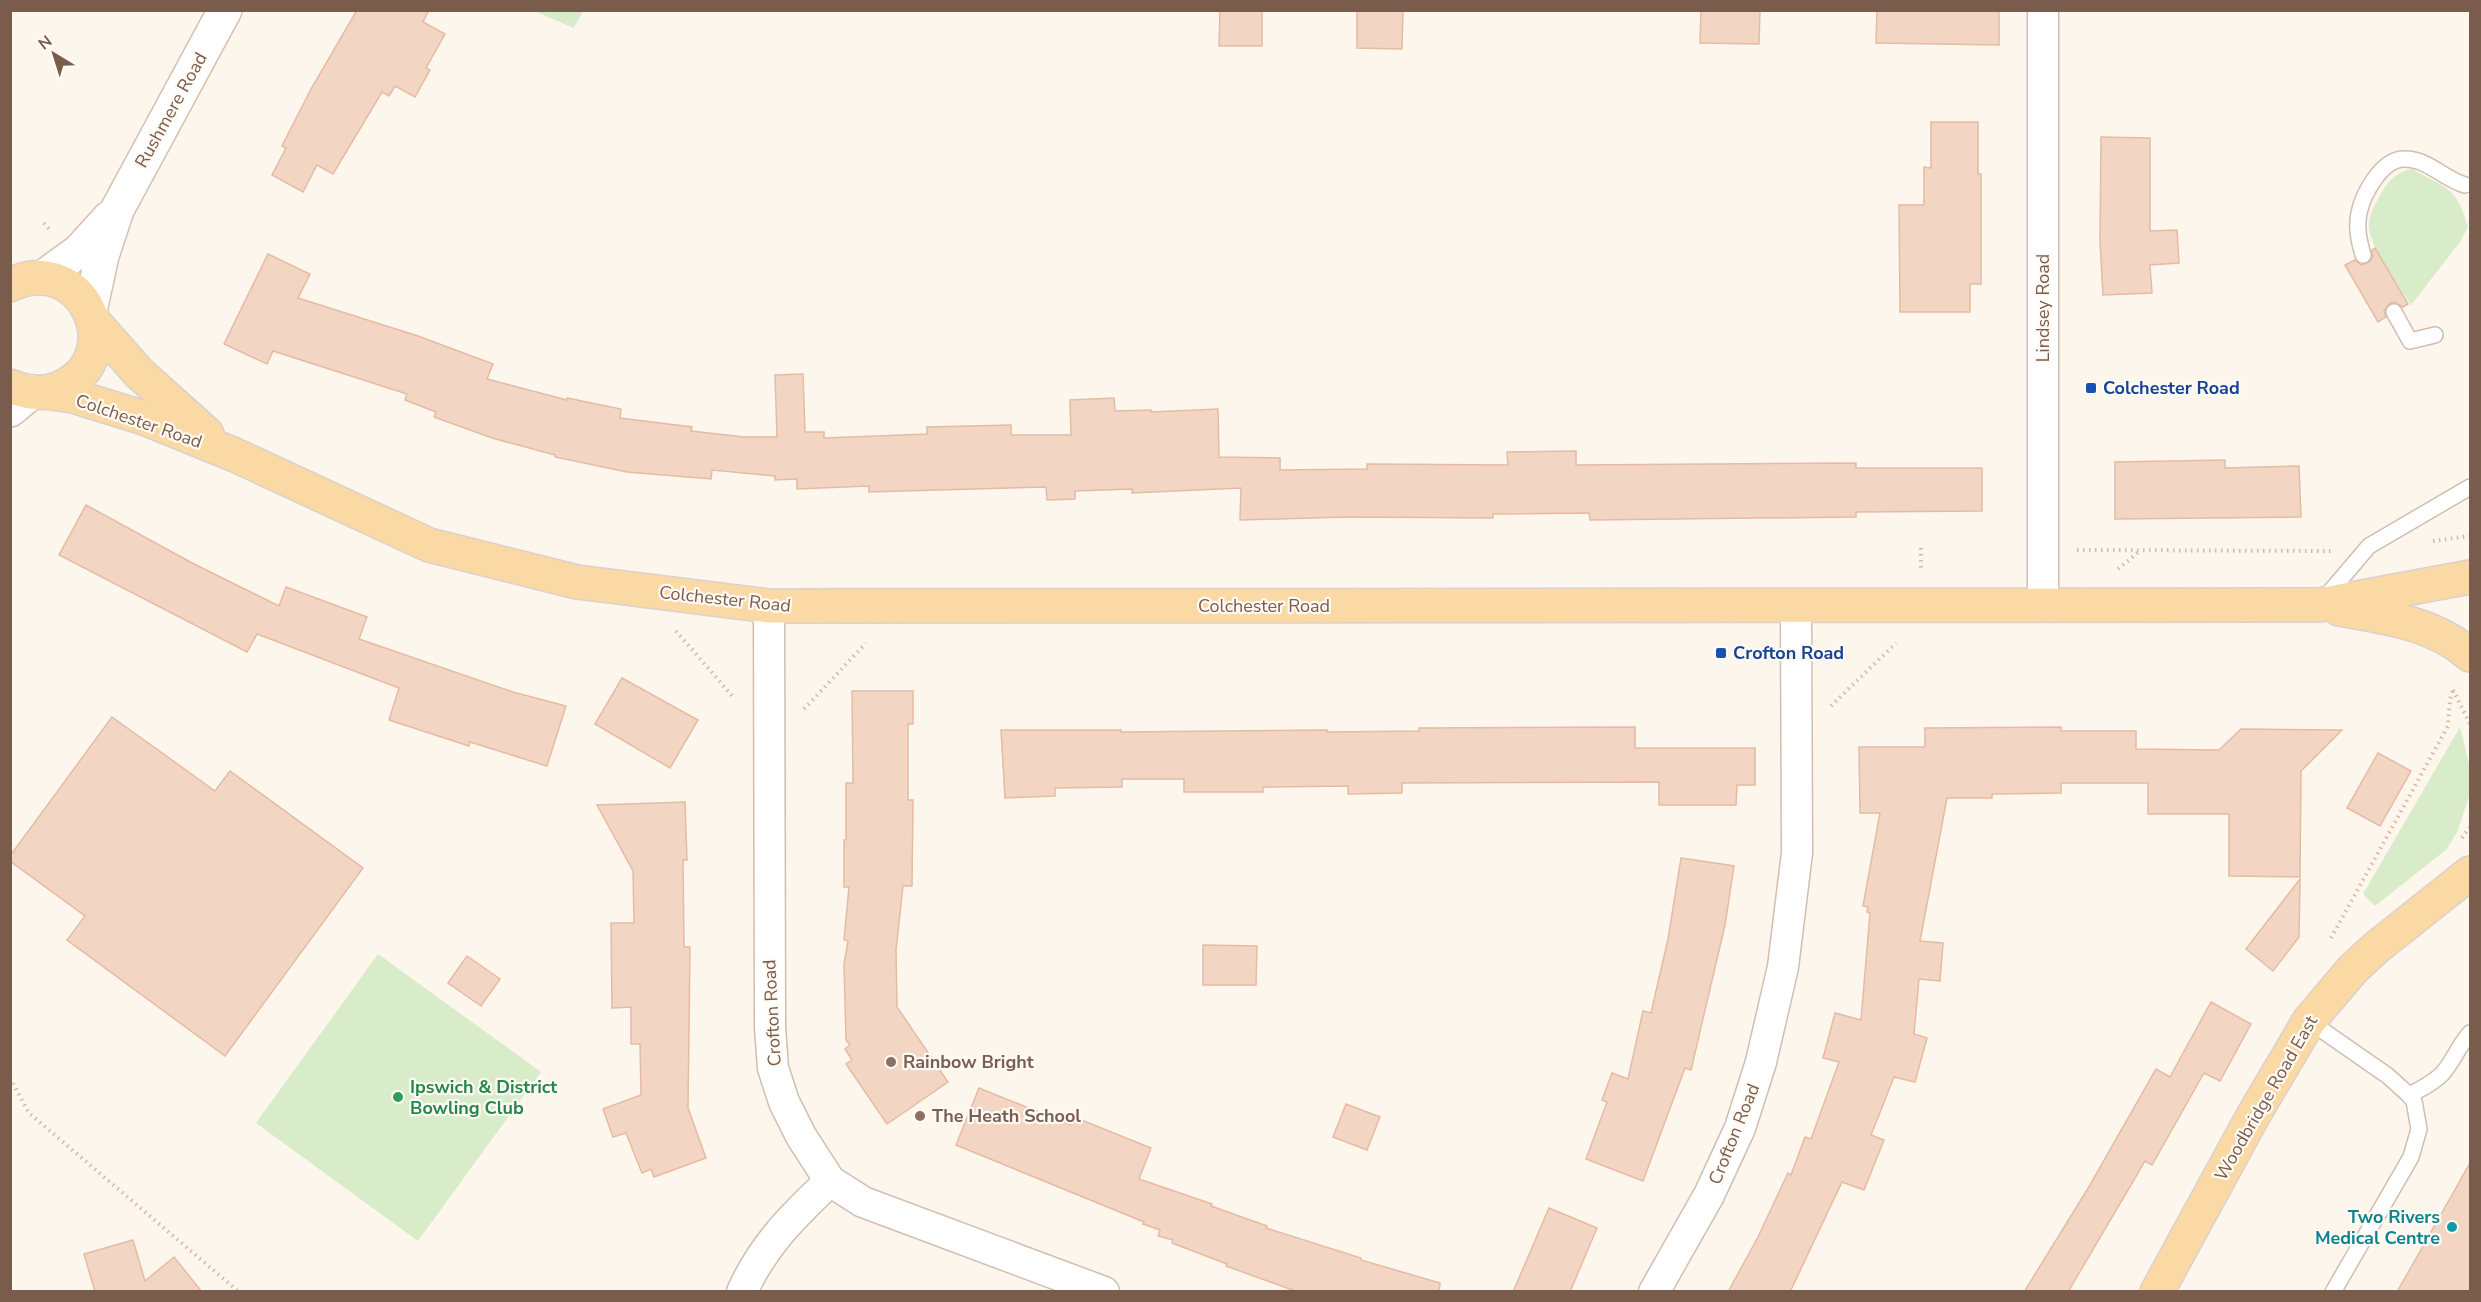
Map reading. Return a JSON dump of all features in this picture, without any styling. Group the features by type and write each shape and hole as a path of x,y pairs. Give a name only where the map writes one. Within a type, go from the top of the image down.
{"main road":[{"name":"Colchester Road","path":"21,280 57,281 71,288 82,298 114,346 163,397 235,455"},
{"path":"24,395 69,384 84,369 94,350 92,316"},
{"name":"Colchester Road","path":"24,395 73,396 144,418 235,455 429,545 577,582 769,606 2319,605 2470,577"},
{"name":"Colchester Road","path":"2319,605 2415,624 2439,634 2470,656"},
{"name":"Woodbridge Road East","path":"2157,1292 2253,1116 2309,1021 2353,969 2470,873"},
{"name":"Woodbridge Road East","path":"2404,927 2470,899"}],"street":[{"name":"Rushmere Road","path":"92,316 102,256 117,210 225,10"},
{"name":"Lindsey Road","path":"2043,10 2043,605"},
{"name":"Rushmere Road","path":"21,280 79,251 117,210"},
{"name":"Crofton Road","path":"769,606 770,1027 773,1068 784,1102 801,1136 830,1181 863,1202 1104,1292"},
{"name":"Crofton Road","path":"1654,1292 1709,1195 1740,1128 1761,1062 1783,967 1797,853 1796,606"},
{"path":"741,1292 762,1255 788,1220 830,1181"}],"lane":[{"path":"2363,255 2358,239 2359,213 2368,191 2389,164 2399,159 2419,161 2454,182 2465,185"},
{"path":"2394,312 2410,341 2435,335"},
{"path":"2319,605 2369,546 2470,486"},
{"path":"2309,1021 2388,1076 2409,1095 2414,1101 2419,1128 2412,1155 2333,1292"},
{"path":"2409,1095 2424,1088 2443,1072 2470,1033"}],"path":[{"path":"2428,541 2470,536"},
{"path":"2043,550 2342,551 2369,546"},
{"path":"675,630 737,702"},
{"path":"1824,713 1898,641"},
{"path":"797,717 866,643"},
{"path":"2453,690 2470,724"},
{"path":"10,1078 29,1113 239,1292"}],"green space":[{"path":"534,11 583,11 574,28"},
{"path":"2412,169 2454,195 2464,213 2468,227 2460,242 2411,305 2378,253 2369,231 2369,223 2374,208 2387,185 2397,175"},
{"path":"2460,727 2470,768 2470,794 2457,832 2447,849 2375,906 2363,894"},
{"name":"Ipswich & District Bowling Club","path":"378,954 541,1072 418,1241 256,1123"}],"building":[{"path":"357,10 429,10 423,22 445,34 426,68 430,70 415,97 395,86 389,96 382,92 333,174 317,165 303,192 272,175 286,148 282,146 311,89"},
{"path":"1220,10 1262,10 1262,46 1219,46"},
{"path":"1357,10 1403,10 1402,49 1357,48"},
{"path":"1701,10 1760,10 1759,44 1700,43"},
{"path":"1877,10 1999,10 1999,45 1876,43"},
{"path":"1931,122 1978,122 1978,174 1981,174 1981,284 1970,284 1970,312 1900,312 1899,205 1924,205 1924,167 1931,168"},
{"path":"2101,137 2150,138 2150,231 2177,230 2179,263 2150,265 2152,293 2103,295 2100,242"},
{"path":"2375,248 2408,304 2403,307 2395,302 2389,304 2384,311 2386,317 2378,322 2345,265 2355,260 2361,265 2369,262 2373,257 2372,250"},
{"path":"268,254 310,274 298,298 418,336 493,364 487,379 567,400 567,398 621,409 620,418 692,427 691,431 744,437 777,437 775,375 803,374 805,432 824,432 824,438 927,434 927,427 1011,425 1011,435 1071,435 1070,400 1114,398 1115,411 1218,409 1219,457 1280,458 1280,470 1367,469 1367,464 1508,465 1507,452 1576,451 1576,465 1856,463 1856,468 1982,468 1982,511 1856,512 1856,517 1590,520 1589,513 1493,514 1493,518 1348,517 1240,520 1241,488 1132,493 1132,489 1075,491 1075,499 1047,500 1046,487 869,492 869,486 797,489 797,479 775,480 775,476 712,470 711,479 627,472 555,457 555,455 492,438 434,417 436,412 405,400 407,394 273,351 267,364 224,344"},
{"path":"2225,460 2225,468 2299,466 2301,517 2115,519 2115,462"},
{"path":"86,505 194,564 279,606 286,587 367,617 359,639 513,692 566,706 547,766 470,742 469,746 389,720 399,688 257,634 247,652 59,555"},
{"path":"622,678 698,720 670,768 595,724"},
{"path":"852,691 913,691 913,724 908,724 908,800 913,800 912,886 903,886 896,950 897,1007 948,1082 887,1124 846,1064 852,1060 845,1049 850,1045 846,1040 844,964 848,941 844,940 849,887 844,887 844,840 846,840 846,783 853,783"},
{"path":"112,717 215,791 230,771 363,868 225,1056 67,940 85,916 10,861 10,856"},
{"path":"1635,727 1635,748 1755,748 1755,785 1737,785 1736,805 1659,805 1659,782 1402,783 1402,793 1348,794 1348,786 1263,787 1263,792 1184,792 1184,779 1122,779 1122,787 1055,788 1055,796 1005,798 1001,730 1121,730 1121,732 1327,730 1327,732 1419,731 1419,728"},
{"path":"2061,727 2061,731 2136,731 2136,749 2219,750 2241,729 2342,730 2301,771 2300,877 2229,876 2229,814 2148,814 2148,783 2061,783 2061,793 1992,794 1992,798 1947,798 1920,941 1943,943 1940,981 1919,979 1914,1034 1927,1038 1915,1082 1894,1077 1871,1135 1884,1140 1864,1190 1842,1182 1790,1292 1728,1292 1758,1237 1788,1173 1791,1175 1805,1137 1811,1139 1839,1062 1823,1058 1835,1013 1861,1020 1870,913 1867,912 1868,907 1863,906 1880,813 1860,813 1859,747 1925,747 1925,728"},
{"path":"2378,753 2411,771 2380,826 2347,808"},
{"path":"685,802 687,860 683,860 684,947 690,947 688,1108 706,1158 654,1177 651,1169 642,1173 626,1133 613,1137 603,1109 641,1095 640,1044 631,1044 631,1007 612,1008 611,923 634,923 633,871 597,805"},
{"path":"1681,858 1734,866 1725,925 1691,1070 1685,1068 1643,1181 1586,1159 1607,1102 1602,1100 1612,1073 1628,1079 1643,1011 1651,1013 1668,939"},
{"path":"2300,879 2299,937 2273,971 2246,949"},
{"path":"1203,945 1257,946 1256,985 1203,985"},
{"path":"467,956 500,979 481,1006 448,983"},
{"path":"2211,1002 2251,1024 2220,1081 2204,1073 2152,1165 2145,1161 2068,1292 2024,1292 2087,1190 2156,1069 2170,1077"},
{"path":"979,1088 1071,1125 1074,1117 1151,1148 1139,1179 1212,1204 1211,1206 1267,1226 1266,1228 1361,1258 1361,1260 1440,1283 1439,1292 1298,1292 1226,1266 1227,1264 1172,1243 1173,1240 1158,1236 1160,1230 1143,1224 1144,1222 956,1145"},
{"path":"1346,1104 1380,1117 1367,1150 1333,1137"},
{"name":"Two Rivers Medical Centre","path":"2470,1163 2470,1292 2397,1292"},
{"path":"1549,1208 1597,1228 1570,1292 1513,1292"},
{"path":"133,1240 145,1281 174,1257 202,1292 95,1292 84,1254"}],"place":[{"name":"Colchester Road","path":"2091,388"},
{"name":"Crofton Road","path":"1721,653"},
{"name":"Rainbow Bright","path":"891,1062"},
{"name":"Ipswich & District Bowling Club","path":"398,1097"},
{"name":"The Heath School","path":"920,1116"},
{"name":"Two Rivers Medical Centre","path":"2452,1227"}]}
